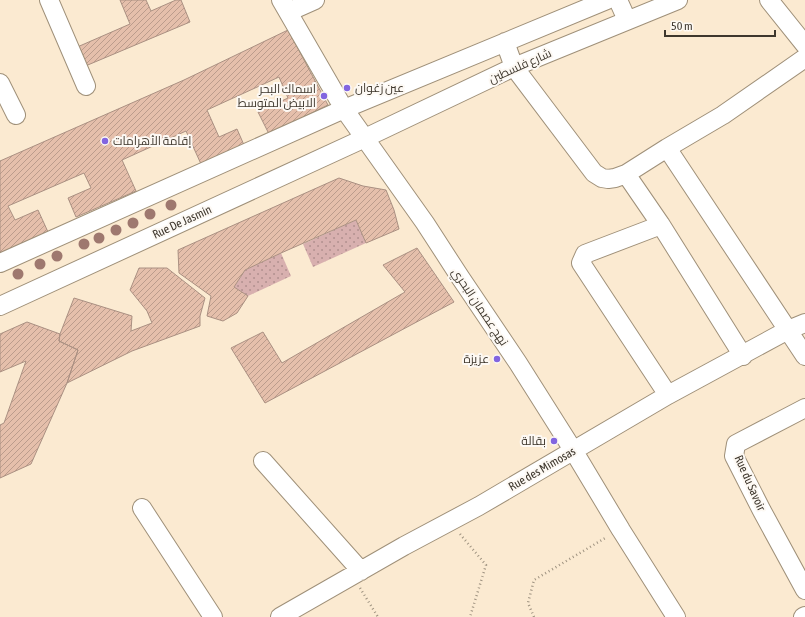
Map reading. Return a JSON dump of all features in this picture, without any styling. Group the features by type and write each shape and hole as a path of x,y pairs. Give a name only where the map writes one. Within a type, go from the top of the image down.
{"street":[{"path":"49,0 86,86"},
{"path":"284,6 315,0"},
{"path":"0,263 344,109 607,0"},
{"path":"618,0 627,20"},
{"name":"شارع فلسطين","path":"365,138 514,67 678,0"},
{"path":"769,0 805,45"},
{"name":"نهج عصمان البحري","path":"284,6 344,109 425,223 518,363 676,617"},
{"path":"505,42 514,67 594,173 602,178 608,179 626,174 667,148 723,116 805,58"},
{"path":"0,82 16,116"},
{"name":"Rue De Jasmin","path":"0,306 365,138"},
{"path":"667,148 805,356"},
{"path":"626,174 661,225 743,356"},
{"path":"661,225 585,254 581,263 668,395"},
{"name":"Rue des Mimosas","path":"280,617 404,546 479,506 668,395 743,356 788,330 805,323"},
{"name":"Rue du Savoir","path":"805,408 736,444 734,456 805,590"},
{"path":"263,461 357,574"},
{"path":"142,508 213,617"}],"path":[{"path":"450,522 486,565 470,617"},
{"path":"534,617 528,603 534,580 621,530"},
{"path":"357,574 378,617"}],"shaded area":[{"path":"356,220 366,243 313,267 303,244"},
{"path":"281,253 291,276 248,296 234,287 245,270"}],"building":[{"path":"120,0 146,0 151,11 176,0 181,0 190,22 83,67 75,48 130,24"},
{"name":"إقامة الأهرامات","path":"288,30 328,105 269,134 258,112 288,98 279,77 207,110 219,137 237,129 244,145 201,164 186,131 122,160 136,191 76,217 68,198 91,188 84,173 8,206 15,220 38,210 48,232 0,253 0,161 184,80"},
{"path":"339,178 363,186 386,190 394,210 399,229 366,243 356,220 281,253 245,270 234,287 248,296 237,313 223,321 207,316 211,296 179,273 178,250"},
{"path":"417,248 454,302 265,403 231,348 263,332 282,363 405,292 383,265"},
{"path":"139,268 167,268 205,298 200,316 200,326 132,351 67,383 78,350 59,341 60,334 74,298 132,316 131,331 152,323 147,311 130,290"},
{"path":"27,322 60,334 59,341 78,350 67,383 31,464 0,478 0,425 4,423 26,361 0,372 0,334"}],"place":[{"name":"عين زغوان","path":"347,88"},
{"name":"اسماك البحر الابيض المتوسط","path":"324,96"},
{"name":"إقامة الأهرامات","path":"105,141"},
{"name":"عزيزة","path":"497,359"},
{"name":"بقالة","path":"554,441"}]}
